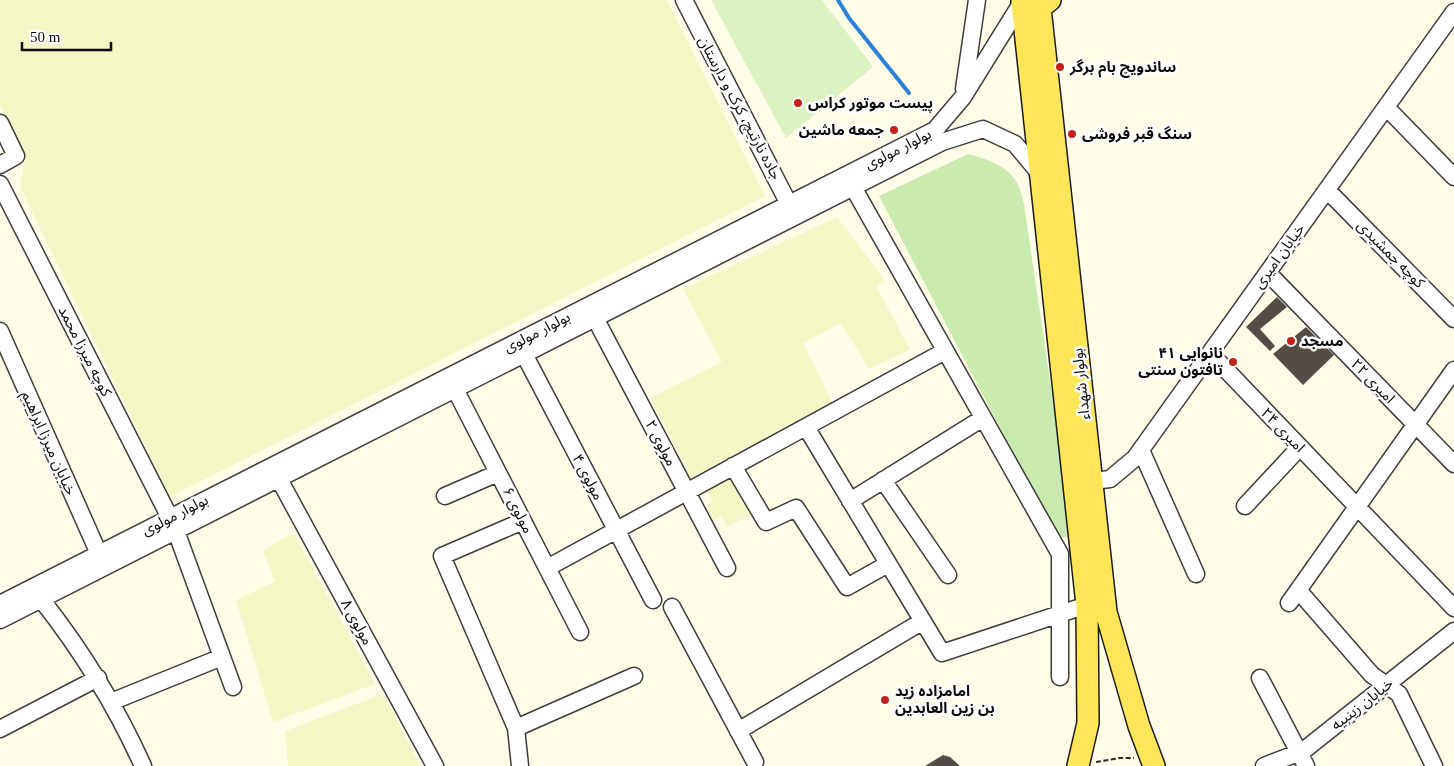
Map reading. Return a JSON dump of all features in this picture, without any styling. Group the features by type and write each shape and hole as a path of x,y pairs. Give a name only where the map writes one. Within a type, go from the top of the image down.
{"main road":[{"name":"بولوار شهداء","path":"1050,0 1040,8 1087,605 1088,723 1086,765"},
{"name":"بولوار شهداء","path":"1023,1 1041,175 1092,481 1106,612 1139,726 1153,764"}],"street":[{"name":"جاده نارتیچ، کرک و دارستان","path":"684,0 792,210"},
{"path":"963,97 977,0"},
{"name":"بولوار مولوی","path":"0,604 98,554 279,478 364,427 455,389 595,318 792,210 853,187 939,136 1023,1"},
{"name":"خیابان امیری","path":"1092,481 1110,479 1135,458 1386,108 1451,24"},
{"path":"1386,108 1454,177"},
{"path":"0,123 16,156 0,165"},
{"name":"بولوار مولوی","path":"0,620 41,599 173,524 939,136 983,129 1015,144 1041,175"},
{"name":"کوچه میرزا محمد","path":"0,184 173,524 233,687"},
{"path":"853,187 1060,554 1060,678"},
{"name":"کوچه جمشیدی","path":"1327,190 1454,319"},
{"name":"امیری ۲۲","path":"1268,272 1454,464"},
{"name":"مولوی ۲","path":"595,318 727,568"},
{"name":"خیابان میرزا ابراهیم","path":"0,331 98,554"},
{"path":"547,568 945,351"},
{"name":"امیری ۲۴","path":"1210,353 1454,608"},
{"name":"مولوی ۴","path":"524,354 653,600"},
{"path":"1434,766 1399,694 1372,675 1293,597 1454,370"},
{"name":"مولوی ۶","path":"455,389 580,632"},
{"path":"850,501 983,418"},
{"path":"806,427 942,652 1087,605"},
{"path":"1245,506 1300,447"},
{"path":"1141,450 1196,574"},
{"path":"733,466 766,522 796,508 847,587 888,564"},
{"path":"445,496 498,473"},
{"name":"مولوی ۸","path":"279,478 435,766"},
{"path":"884,480 948,575"},
{"path":"520,766 516,728 442,556 523,521"},
{"path":"1060,554 1081,547"},
{"path":"41,599 70,636 98,678 144,766"},
{"path":"672,607 755,762"},
{"path":"738,731 923,622"},
{"name":"خیابان زینبیه","path":"1264,766 1302,759 1386,685 1454,631"},
{"path":"112,702 222,657"},
{"path":"516,728 634,676"},
{"path":"0,729 98,678"},
{"path":"1260,678 1302,759"}],"path":[{"path":"1086,765 1120,758 1153,764"}],"green space":[{"path":"0,0 667,0 765,196 170,497 20,187 26,156 0,105"},
{"name":"پیست موتور کراس","path":"711,0 822,0 873,67 786,138"},
{"path":"968,154 990,161 1003,168 1014,178 1021,192 1073,537 1057,537 879,196"},
{"path":"837,217 885,280 877,287 910,350 869,369 841,323 803,343 832,402 691,478 650,398 722,362 683,289"},
{"path":"734,474 754,513 727,527 721,516 711,521 704,507 713,502 706,489"},
{"path":"294,533 375,684 273,722 236,600 275,581 263,550"},
{"path":"383,694 421,766 288,766 285,731"}],"building":[{"path":"1277,297 1287,307 1260,329 1275,346 1270,351 1246,327"},
{"path":"1306,327 1334,355 1303,385 1273,354"},
{"path":"943,755 950,757 960,766 925,766"}],"waterway":[{"path":"838,0 849,18 909,93"}],"place":[{"name":"ساندویچ بام برگر","path":"1060,67"},
{"name":"پیست موتور کراس","path":"798,103"},
{"name":"جمعه ماشین","path":"894,130"},
{"name":"سنگ قبر فروشی","path":"1072,134"},
{"name":"مسجد","path":"1291,341"},
{"name":"نانوایی ۴۱ تافتون سنتی","path":"1233,362"},
{"name":"امامزاده زید بن زین العابدین","path":"885,700"}]}
